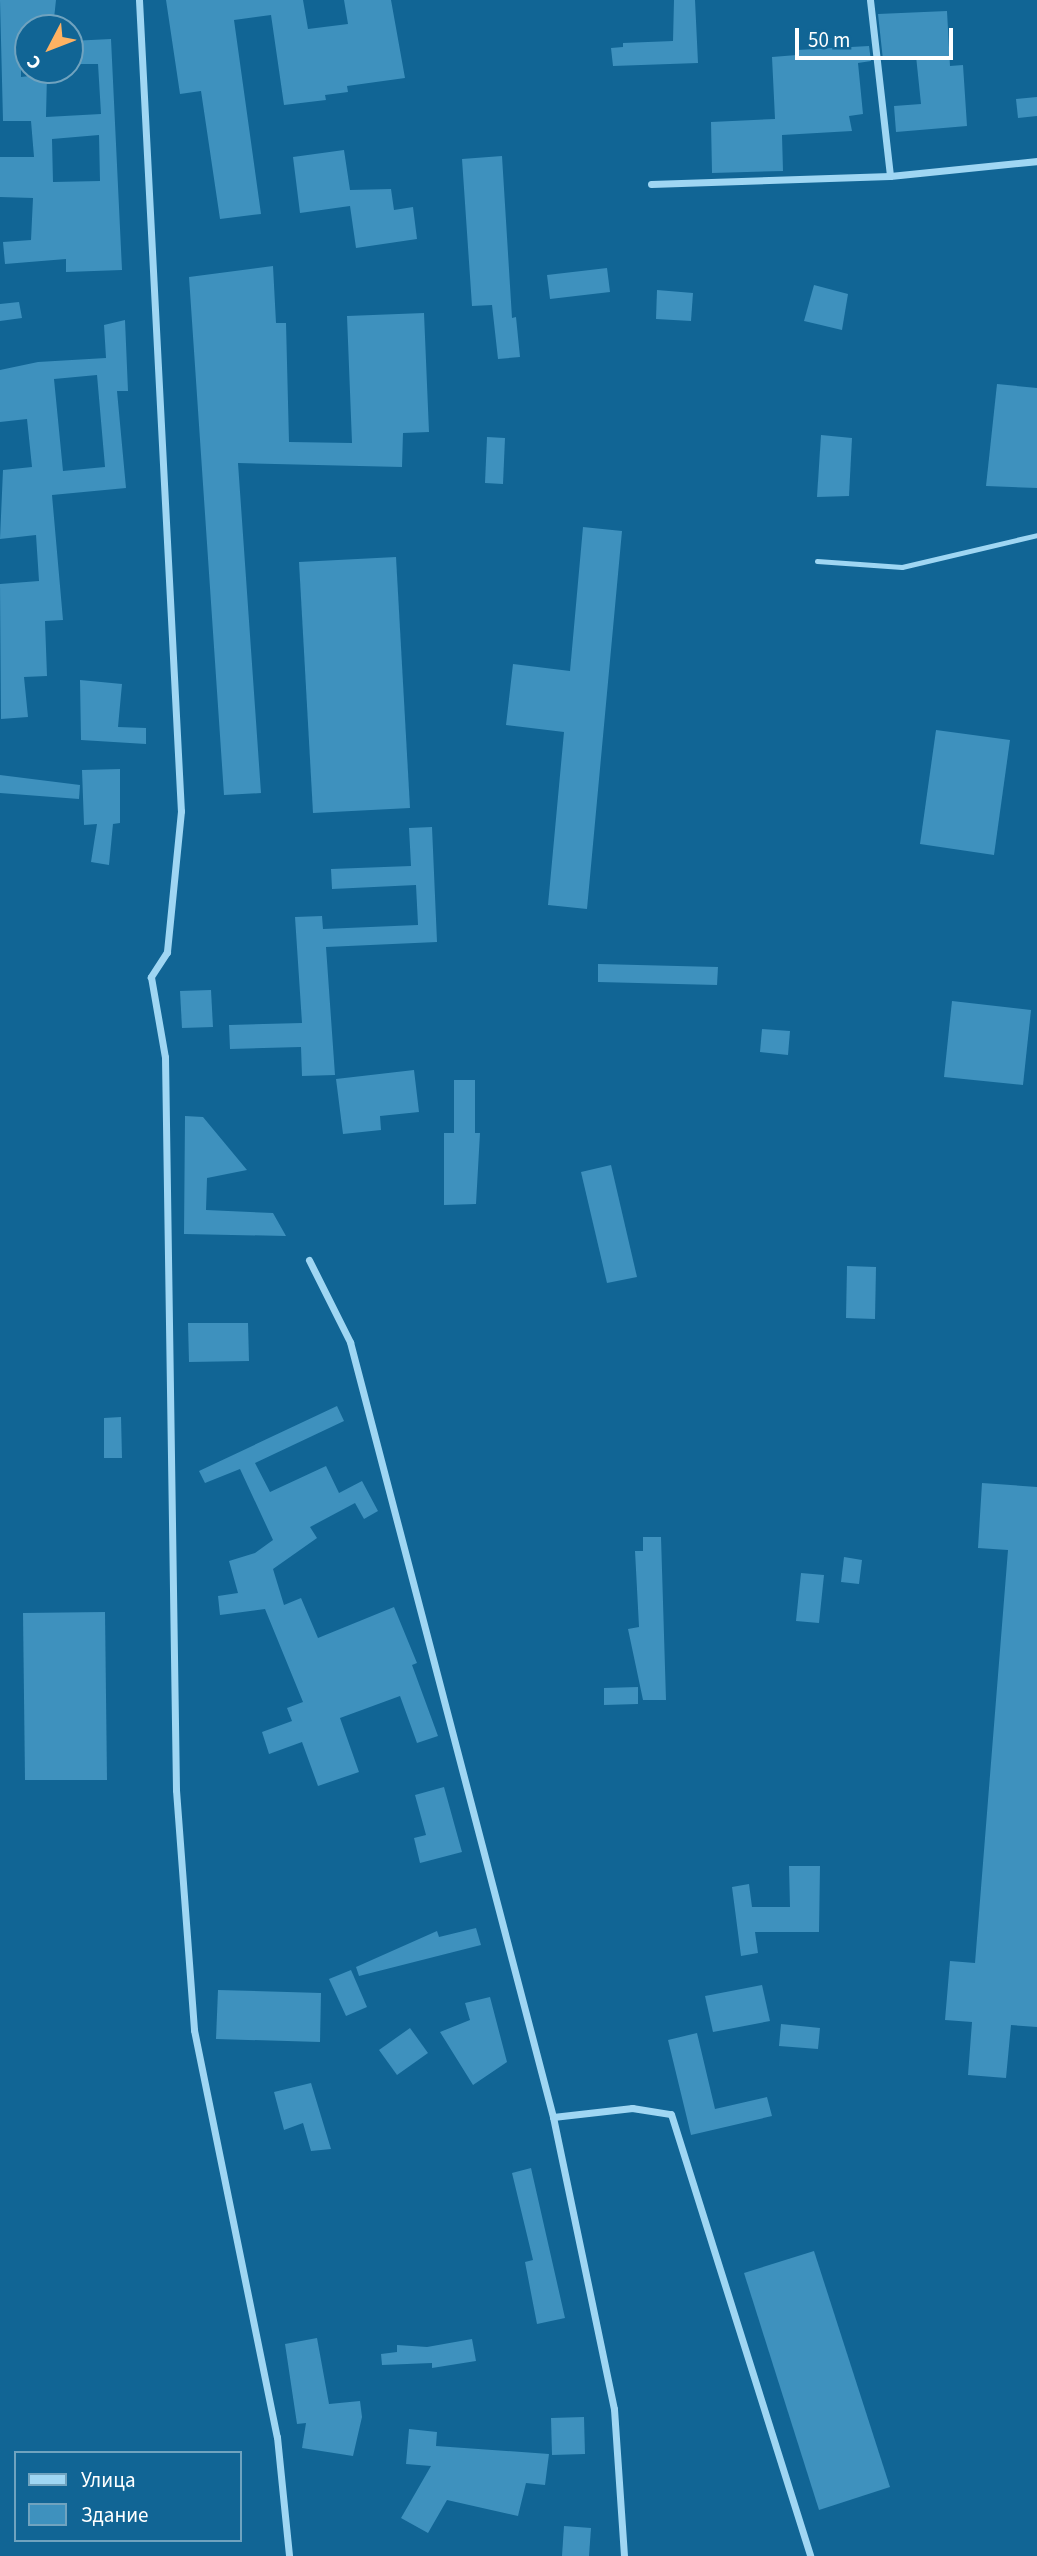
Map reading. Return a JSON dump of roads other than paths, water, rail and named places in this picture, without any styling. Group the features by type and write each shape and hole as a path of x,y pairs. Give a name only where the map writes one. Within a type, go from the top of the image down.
{"street":[{"path":"139,0 181,811 167,951 151,977 164,1057 176,1790 194,2030 277,2437 289,2556"},
{"path":"870,0 890,176"},
{"path":"650,184 890,176 1037,161"},
{"path":"309,1261 350,1342 554,2117 614,2409 624,2556"},
{"path":"554,2117 632,2108 671,2114 810,2556"}],"lane":[{"path":"817,561 902,567 1037,535"}]}
